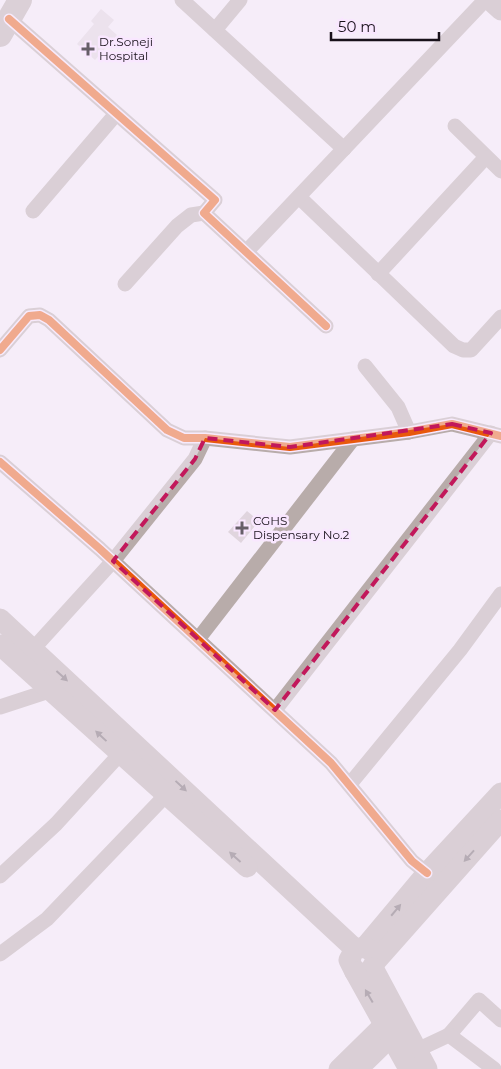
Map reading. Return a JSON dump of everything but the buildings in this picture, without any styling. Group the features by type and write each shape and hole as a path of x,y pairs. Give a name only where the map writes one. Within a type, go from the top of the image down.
{"main road":[{"path":"490,0 501,10"},
{"path":"0,619 362,959 413,1060 427,1069"},
{"path":"0,644 166,795 362,959"},
{"path":"362,959 428,873 501,793"},
{"path":"362,959 501,820"}],"street":[{"path":"182,0 344,149"},
{"path":"215,30 240,0"},
{"path":"246,252 485,0"},
{"path":"10,18 215,200 204,213 191,215 178,226 125,284"},
{"path":"34,211 116,114"},
{"path":"455,126 485,158 501,171"},
{"path":"378,274 485,158"},
{"path":"299,197 454,346 463,350 471,350 501,317"},
{"path":"204,213 326,326"},
{"path":"0,350 29,316 40,315 49,320 167,430 184,438 205,438 290,447 409,432 452,424 496,434 275,710"},
{"path":"365,366 398,407 409,432"},
{"path":"33,650 113,561 195,459 205,438"},
{"path":"199,638 354,439"},
{"path":"0,462 199,638 275,710 350,784 412,861 428,873"},
{"path":"350,784 460,650 501,594"},
{"path":"0,707 52,690"},
{"path":"0,876 56,824 120,754"},
{"path":"0,954 47,919 166,795"},
{"path":"413,1060 449,1035 479,1000 501,1020"},
{"path":"338,1069 394,1025"},
{"path":"359,1069 394,1025"},
{"path":"449,1035 494,1069"}],"highlighted area":[{"path":"452,424 491,433 275,710 113,561 195,459 205,438 290,447"}],"cycle path":[{"path":"9,19 215,200 204,213 326,326"},
{"path":"0,350 29,316 40,315 49,320 167,430 184,438 205,438 290,447 409,432 452,424 501,436"},
{"path":"0,462 100,549 331,763 412,861 427,873"}],"place":[{"name":"Dr.Soneji Hospital","path":"88,49"},
{"name":"CGHS Dispensary No.2","path":"242,528"}]}
